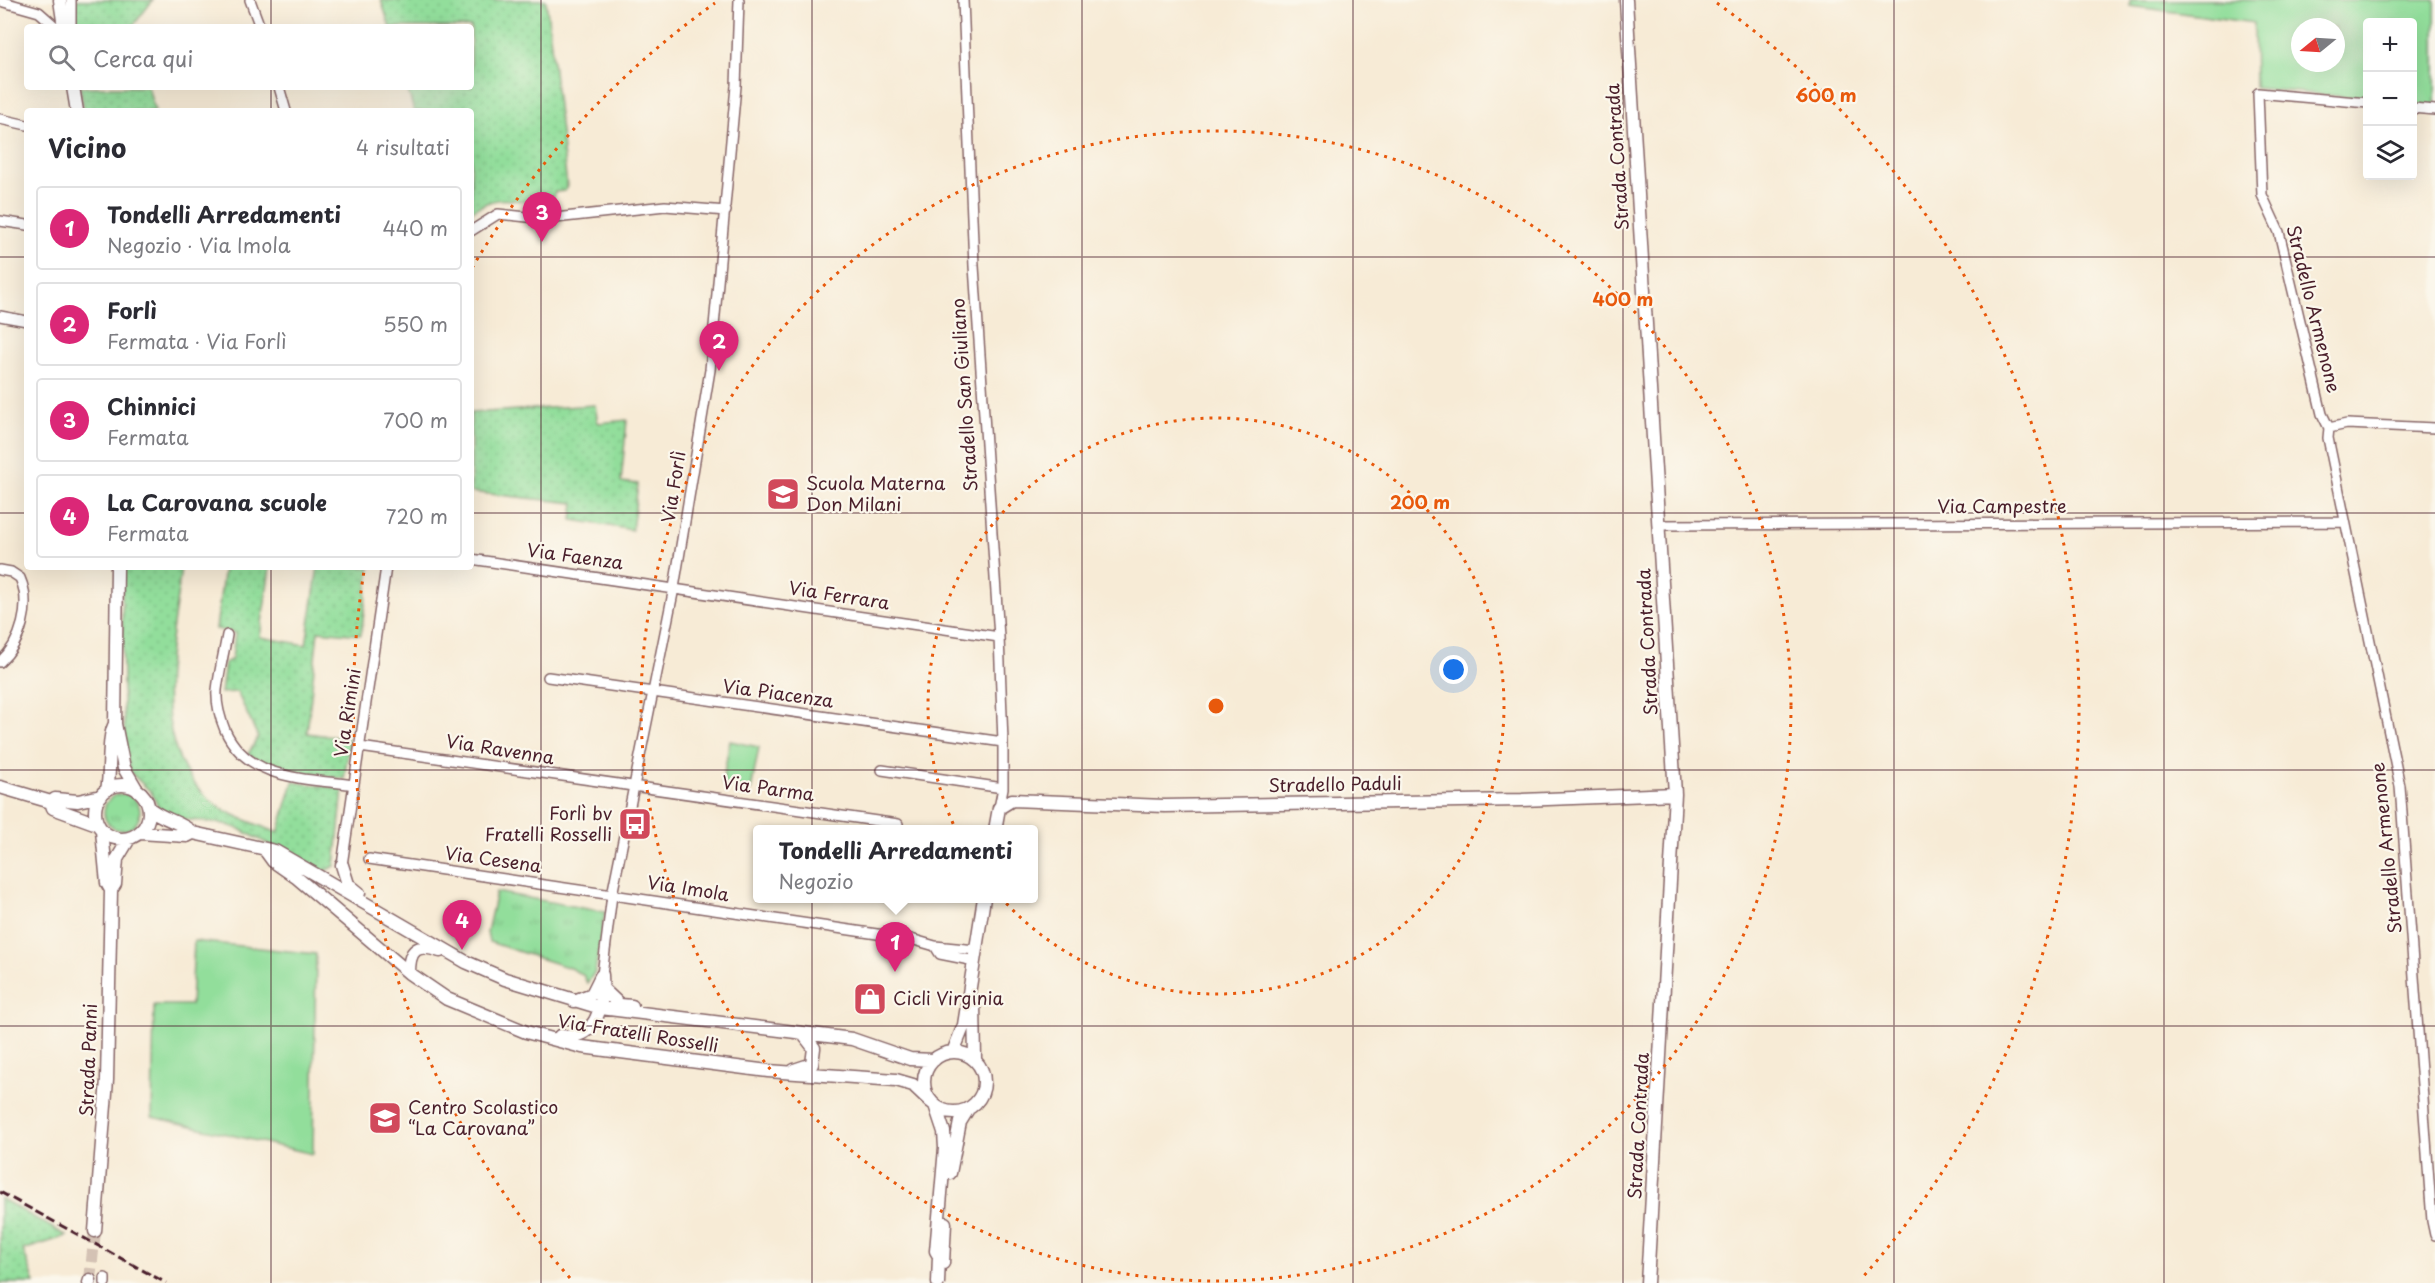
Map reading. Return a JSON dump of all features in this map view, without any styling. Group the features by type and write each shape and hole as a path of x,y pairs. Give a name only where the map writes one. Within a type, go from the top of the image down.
{"street":[{"path":"60,0 64,24"},
{"path":"71,0 72,24"},
{"path":"250,0 259,24"},
{"name":"Via Forlì","path":"602,975 612,894 674,588 710,370 736,86 739,0"},
{"name":"Stradello San Giuliano","path":"963,0 974,266 999,637 1003,788 996,825"},
{"name":"Strada Contrada","path":"1626,0 1675,794 1647,1283"},
{"path":"0,1 39,12 53,24"},
{"path":"74,90 76,108"},
{"path":"280,90 285,108"},
{"name":"Stradello Armenone","path":"2363,104 2258,93 2262,195 2279,232 2322,414 2329,428 2328,438 2344,522 2400,786 2432,1221 2435,1235"},
{"path":"2417,108 2435,110"},
{"path":"0,119 24,123"},
{"path":"474,229 498,214 546,219 665,206 726,211"},
{"path":"0,221 24,225"},
{"path":"0,316 24,320"},
{"path":"2329,428 2347,424 2435,428"},
{"name":"Via Campestre","path":"1660,525 2344,522"},
{"name":"Via Faenza","path":"474,559 674,588"},
{"path":"0,570 11,572 20,578 25,602 15,643 0,662"},
{"path":"51,802 53,808 100,827 110,837 134,836 149,817 148,808 124,768 115,723 117,570"},
{"name":"Via Rimini","path":"342,865 386,570"},
{"name":"Via Ferrara","path":"674,588 999,637"},
{"path":"227,635 217,703 225,729 235,748 259,769 354,785"},
{"name":"Via Piacenza","path":"548,677 1003,742"},
{"path":"100,827 96,806 104,793 111,769 111,729 115,723"},
{"name":"Via Ravenna","path":"360,747 634,787"},
{"path":"882,770 1003,788"},
{"path":"0,787 51,802 55,799 78,801 122,785 137,790"},
{"name":"Via Parma","path":"634,787 898,824"},
{"name":"Stradello Paduli","path":"999,808 1007,801 1016,800 1165,806 1510,800 1675,794"},
{"name":"Via Fratelli Rosselli","path":"148,808 166,821 185,826 193,833 275,851 456,956 505,979 573,1001 601,1008 852,1040 910,1059 934,1060"},
{"name":"Strada Panni","path":"95,1231 107,1080 111,890 107,883 100,827"},
{"name":"Via Fratelli Rosselli","path":"134,836 187,836 193,833"},
{"name":"Strada Panni","path":"111,890 115,884 117,859 134,836"},
{"name":"Via Fratelli Rosselli","path":"265,850 273,861 296,876 409,973 447,999 526,1032 582,1047 768,1071 896,1080 913,1085 933,1104"},
{"name":"Via Cesena","path":"369,859 612,894"},
{"path":"318,876 332,873 342,865 348,884 400,916 399,922"},
{"name":"Via Imola","path":"612,894 911,939 976,955"},
{"path":"953,1052 964,1025 983,903"},
{"name":"Via Fratelli Rosselli","path":"409,973 410,956 418,948 427,946 456,956"},
{"path":"526,1032 568,1037 584,1033 594,1025 601,1008 602,975"},
{"path":"573,1001 592,994 602,975"},
{"path":"938,1283 948,1184 960,1122 968,1109 980,1099 984,1089 981,1068 975,1059 973,975"},
{"path":"603,989 620,1005 678,1013 681,1019"},
{"name":"Via Fratelli Rosselli","path":"768,1071 799,1069 812,1064 814,1048 804,1035"},
{"path":"938,1283 939,1256 936,1251 945,1148 944,1132 925,1089 924,1078 934,1060 953,1052 975,1059"},
{"path":"933,1104 951,1112 968,1109"}],"green space":[{"path":"76,0 153,0 134,24 75,24"},
{"path":"381,0 546,0 567,186 565,191 555,192 552,201 545,204 508,199 490,202 474,210 474,108 413,108 408,90 474,90 474,24 389,24"},
{"path":"2130,0 2435,0 2435,106 2417,104 2417,18 2363,18 2363,99 2255,88 2254,23 2130,6"},
{"path":"80,90 149,90 154,108 84,108"},
{"path":"595,405 598,423 627,420 621,482 638,484 632,530 572,520 574,503 474,492 474,413"},
{"path":"122,570 181,570 172,631 167,696 170,728 179,758 195,784 219,807 278,833 293,782 343,789 335,866 323,872 239,829 225,824 175,818 161,812 151,792 131,773 126,755 123,706"},
{"path":"224,570 270,570 260,637 306,645 318,570 370,570 361,635 318,631 307,733 350,739 344,779 270,767 248,754 258,737 237,692 221,693 225,663 232,659 235,633 216,629"},
{"path":"730,741 759,747 751,790 722,784"},
{"path":"122,794 135,799 140,812 135,825 122,830 109,825 104,812 109,799"},
{"path":"496,892 605,912 595,972 587,983 583,975 570,968 489,942 487,932"},
{"path":"194,941 316,954 313,1154 152,1117 154,1005 191,1005"},
{"path":"0,1198 67,1236 23,1250 35,1283 0,1283"}],"tunnel":[{"path":"90,1280 95,1231"}],"railway":[{"path":"0,1192 166,1283"}],"place":[{"name":"Chinnici","path":"542,242"},
{"name":"Forlì","path":"719,371"},
{"name":"Scuola Materna Don Milani","path":"783,494"},
{"name":"Forlì bv Fratelli Rosselli","path":"635,824"},
{"name":"La Carovana scuole","path":"462,950"},
{"name":"Tondelli Arredamenti","path":"895,972"},
{"name":"Cicli Virginia","path":"870,999"},
{"name":"Centro Scolastico “La Carovana”","path":"385,1118"}]}
